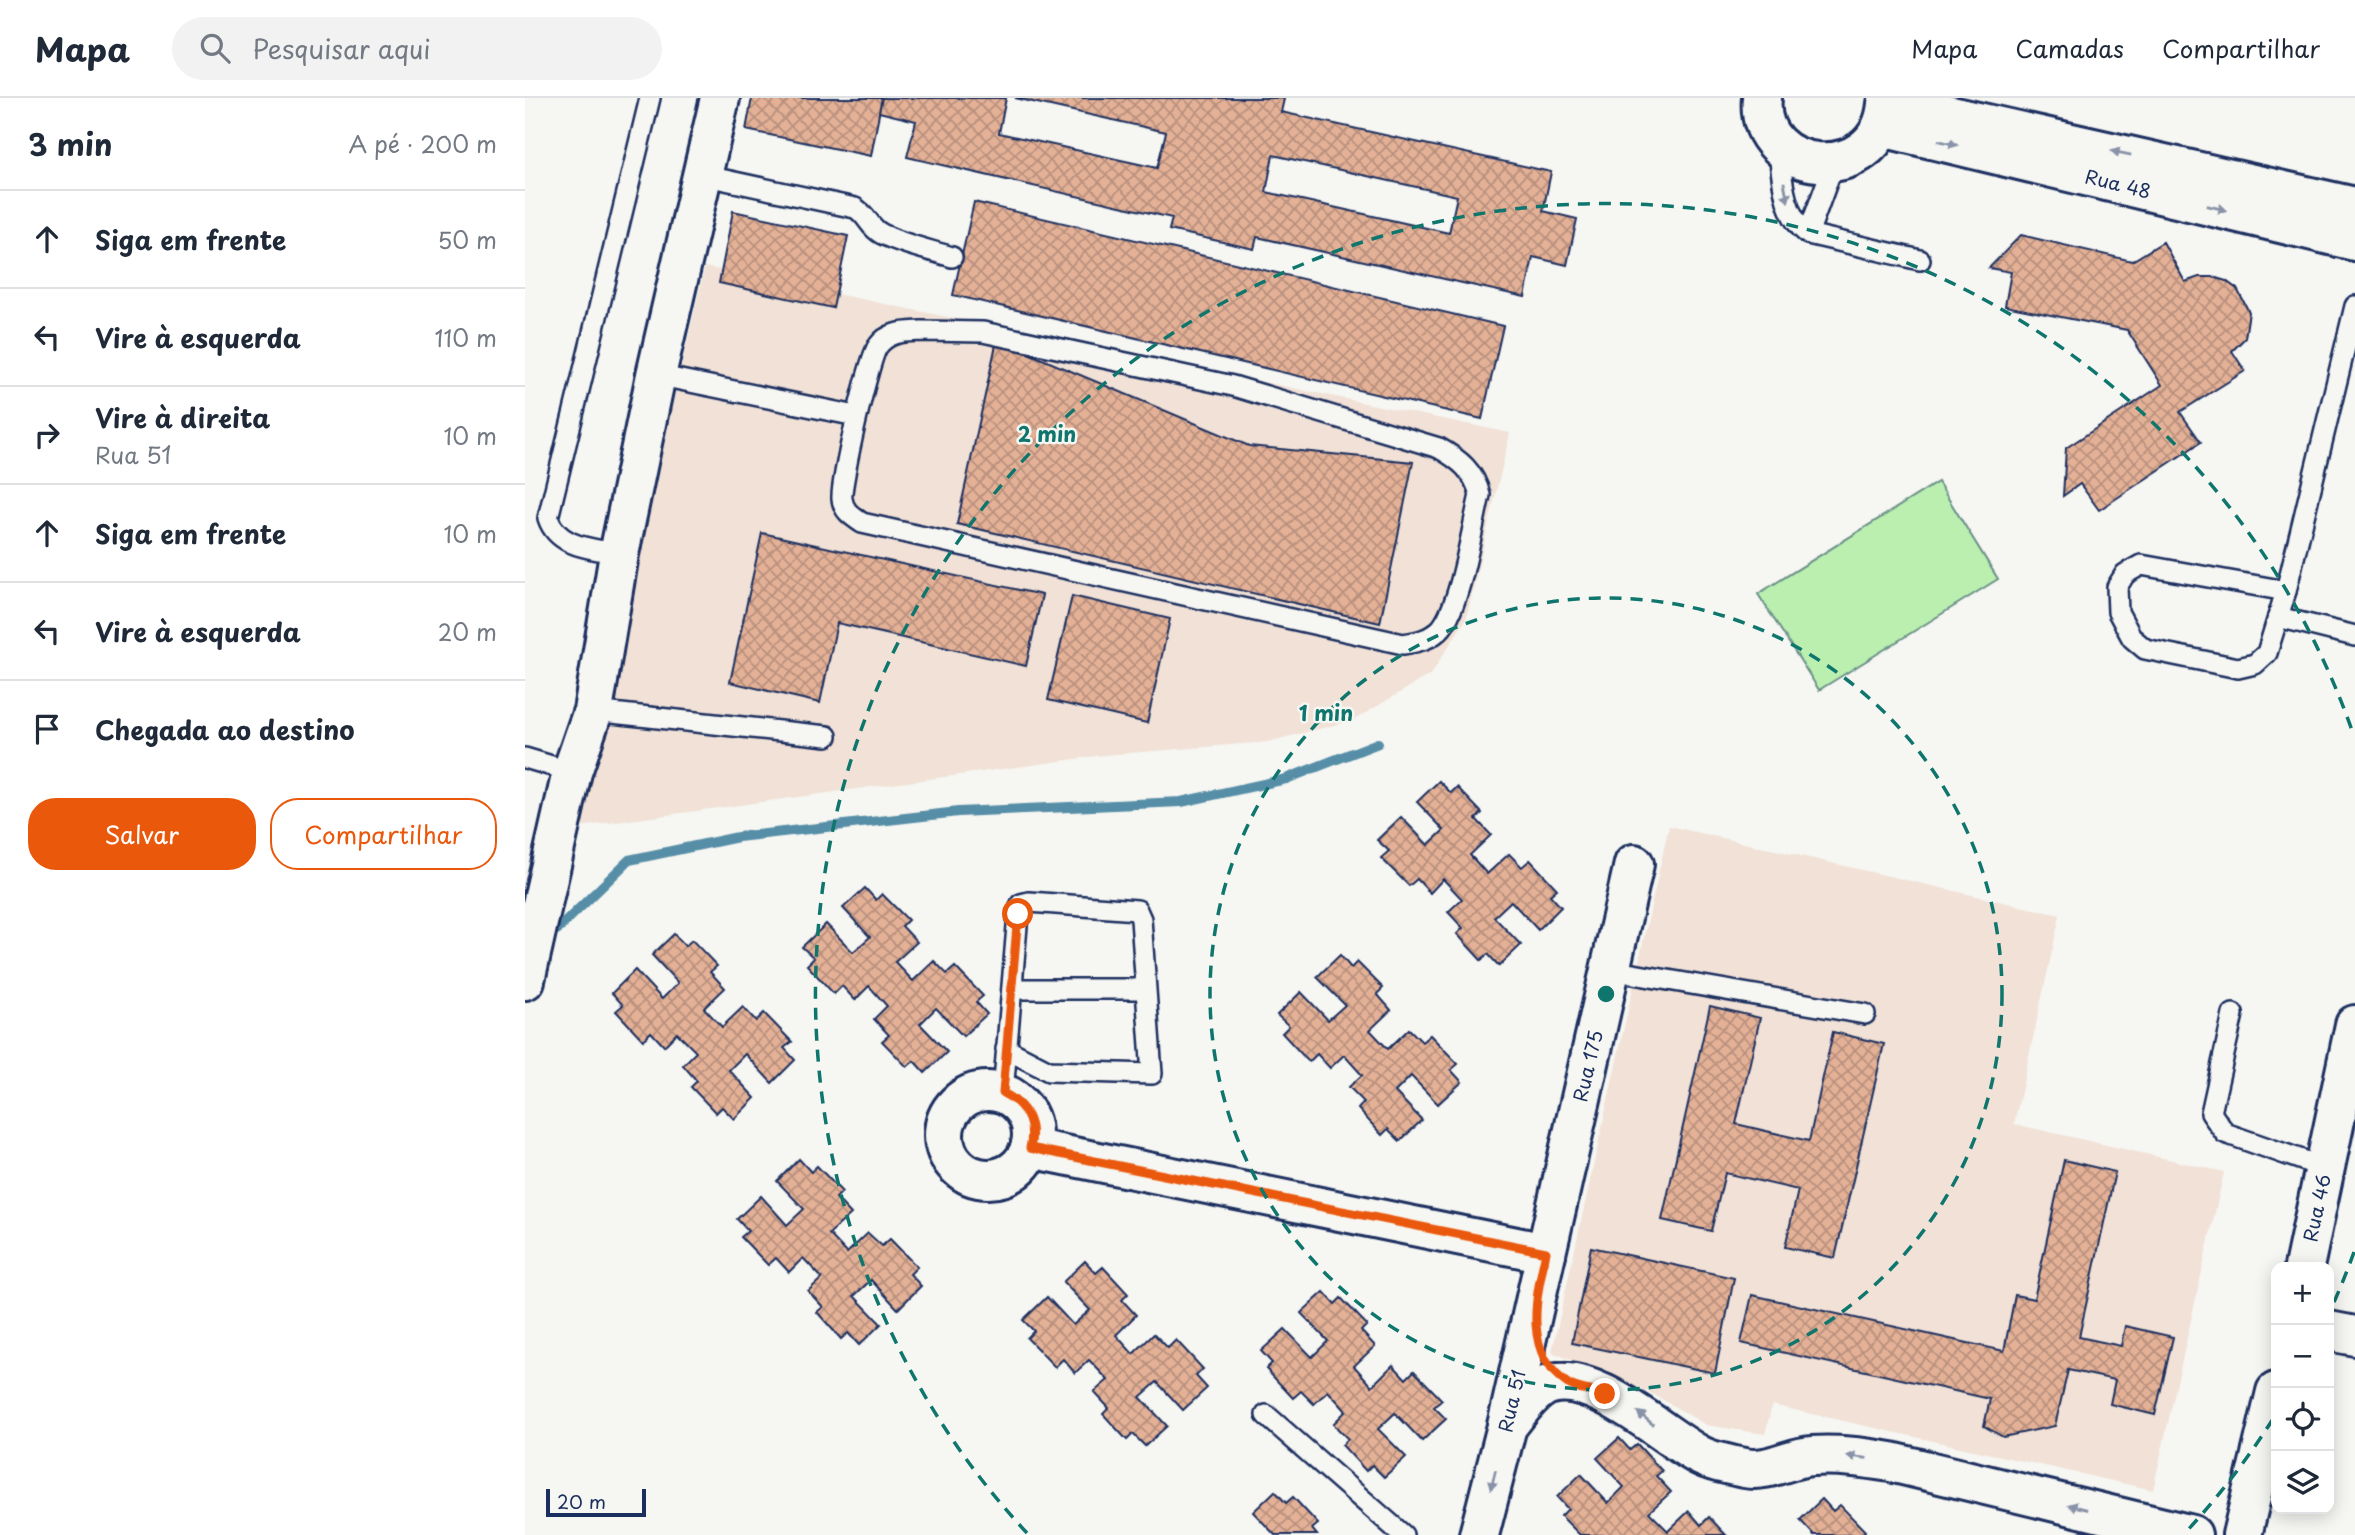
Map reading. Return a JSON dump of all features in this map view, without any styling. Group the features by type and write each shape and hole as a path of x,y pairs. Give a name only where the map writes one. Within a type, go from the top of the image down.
{"street":[{"path":"525,980 572,772 593,711 619,554 656,375 720,98"},
{"path":"1762,98 1766,126 1777,143 1794,156 1813,163 1834,163 1862,150 1886,109"},
{"name":"Rua 48","path":"1886,109 2167,179 2355,241"},
{"name":"Rua 48","path":"2167,179 2355,207"},
{"name":"Rua 175","path":"1544,1260 1634,864"},
{"name":"Rua 46","path":"2305,1262 2355,1025"},
{"path":"978,1091 1003,1093 1014,1098 1029,1119 1032,1131 1030,1148 1020,1166 1010,1173 988,1179 965,1172 949,1156 943,1133 950,1111 958,1102 978,1091"},
{"path":"1030,1148 1544,1260"},
{"name":"Rua 51","path":"1479,1535 1507,1426 1544,1260"},
{"path":"1534,1304 1535,1332 1542,1351 1550,1367 1570,1385"},
{"path":"2334,1332 2355,1336"},
{"path":"1507,1426 1535,1395 1549,1385 1570,1385 1605,1394 1638,1412 1667,1437 1702,1457 1749,1469 1780,1465 1809,1455 1881,1461 2192,1535"},
{"path":"2242,1535 2271,1413"}],"lane":[{"path":"619,554 562,540 552,531 548,518 650,98"},
{"path":"1777,143 1789,206 1800,228 1808,234 1920,260"},
{"path":"1808,234 1834,163"},
{"path":"702,175 855,208 864,212 869,225 882,234 952,257"},
{"path":"2286,591 2141,565 2125,575 2117,587 2122,622 2132,638 2145,649 2238,668 2255,664 2267,653 2286,591 2355,306"},
{"path":"983,332 1233,386 1439,448 1466,466 1476,478 1480,495 1452,610 1441,628 1425,640 1403,644 862,523 846,512 841,497 856,416 876,347 892,333 983,332"},
{"path":"656,375 856,416"},
{"path":"2279,617 2355,636"},
{"path":"593,711 827,736"},
{"path":"525,758 572,772"},
{"path":"1003,1093 1006,1049 1018,909 1021,904 1029,902 1137,910 1141,919 1144,989 1154,1068 1147,1076 1049,1071 1006,1049"},
{"path":"1610,970 1865,1014"},
{"path":"1012,989 1144,989"},
{"path":"2233,1014 2211,1113 2214,1121 2225,1133 2325,1168"},
{"path":"1266,1415 1403,1535"}],"shaded area":[{"path":"705,267 1510,433 1466,619 1431,674 1354,720 1267,742 1104,755 572,828"},
{"path":"1669,826 2060,915 2014,1124 2224,1172 2153,1490 1772,1405 1765,1434 1706,1425 1653,1394 1552,1352"}],"green space":[{"path":"1938,482 1998,579 1819,690 1758,594"}],"building":[{"path":"752,98 882,98 871,156 746,130"},
{"path":"882,98 1006,98 999,133 1157,168 1166,132 1015,98 1282,98 1281,112 1551,172 1543,211 1577,219 1567,265 1533,257 1525,297 1257,237 1254,249 1169,230 1172,218 907,157 916,121 879,112","holes":["1273,155 1457,196 1449,233 1266,192"]},
{"path":"974,202 1503,326 1482,419 953,295"},
{"path":"733,211 848,236 833,308 719,283"},
{"path":"2021,235 2132,261 2163,242 2185,282 2199,277 2226,281 2237,289 2249,312 2245,338 2232,351 2245,371 2180,412 2201,442 2099,510 2080,484 2063,496 2066,448 2162,385 2127,330 2005,306 2011,272 1989,268"},
{"path":"997,340 1249,446 1413,462 1380,623 957,524"},
{"path":"762,533 1042,595 1026,666 837,623 820,703 730,682"},
{"path":"1072,596 1170,619 1147,723 1048,700"},
{"path":"1439,781 1451,793 1457,787 1482,813 1476,819 1491,835 1470,855 1487,874 1509,854 1522,867 1530,860 1557,889 1550,895 1561,907 1538,930 1511,901 1494,917 1521,945 1499,966 1488,954 1481,960 1457,934 1463,928 1448,912 1462,899 1443,879 1430,893 1417,879 1409,886 1381,858 1389,851 1377,840 1401,817 1428,845 1444,830 1417,802"},
{"path":"865,888 876,900 882,894 908,920 902,926 917,942 895,962 913,981 934,961 947,974 955,967 983,996 976,1002 987,1014 963,1036 936,1008 920,1024 947,1052 925,1073 914,1061 907,1067 882,1041 889,1035 874,1019 887,1006 869,986 855,1000 842,986 834,994 807,965 814,958 802,947 826,924 853,952 870,937 843,908"},
{"path":"674,934 685,946 692,940 717,966 710,972 725,988 704,1008 722,1027 743,1007 756,1021 764,1013 792,1042 784,1048 795,1060 772,1083 745,1054 729,1070 755,1098 734,1119 722,1107 716,1113 691,1087 697,1081 683,1065 696,1052 677,1033 664,1046 651,1032 643,1040 616,1011 623,1005 612,993 635,970 662,999 678,983 652,955"},
{"path":"1340,955 1351,968 1357,962 1383,988 1377,994 1391,1010 1370,1030 1388,1049 1409,1029 1422,1042 1430,1035 1458,1064 1451,1070 1462,1082 1438,1104 1411,1076 1395,1092 1422,1120 1400,1141 1388,1129 1382,1135 1358,1109 1364,1102 1349,1087 1362,1075 1344,1055 1330,1068 1317,1054 1309,1062 1282,1033 1289,1026 1277,1015 1301,992 1328,1020 1345,1005 1317,977"},
{"path":"1710,1006 1760,1018 1736,1124 1809,1141 1833,1032 1884,1044 1835,1258 1785,1247 1798,1190 1725,1173 1711,1231 1662,1220"},
{"path":"799,1159 811,1172 817,1166 842,1192 836,1198 851,1214 829,1234 847,1253 868,1233 882,1246 890,1239 917,1267 910,1274 921,1286 898,1309 871,1280 854,1296 881,1324 859,1345 848,1333 841,1339 817,1312 823,1307 808,1291 822,1278 803,1258 789,1272 776,1258 768,1265 741,1237 748,1231 737,1219 761,1196 787,1225 804,1209 777,1181"},
{"path":"2064,1160 2115,1172 2079,1337 2121,1346 2125,1326 2173,1337 2155,1415 2110,1404 2115,1380 2068,1370 2055,1426 2003,1437 1984,1426 1990,1399 1741,1343 1752,1295 2004,1351 2015,1295 2034,1299"},
{"path":"1591,1247 1734,1278 1715,1373 1572,1343"},
{"path":"1085,1261 1096,1273 1103,1267 1128,1294 1122,1300 1136,1315 1116,1335 1133,1354 1154,1334 1168,1348 1176,1340 1203,1369 1196,1376 1207,1388 1183,1410 1157,1382 1140,1397 1167,1426 1145,1446 1133,1434 1127,1440 1103,1414 1109,1408 1094,1392 1108,1380 1089,1360 1075,1373 1063,1359 1055,1367 1027,1338 1034,1331 1023,1320 1047,1297 1073,1325 1090,1310 1063,1282"},
{"path":"1324,1292 1335,1304 1341,1298 1367,1325 1361,1331 1375,1346 1354,1366 1372,1386 1393,1365 1406,1379 1414,1371 1442,1400 1434,1407 1446,1419 1422,1441 1395,1413 1378,1429 1406,1457 1384,1477 1372,1465 1366,1471 1342,1445 1348,1439 1333,1424 1346,1411 1328,1391 1314,1404 1301,1391 1293,1398 1266,1369 1272,1363 1261,1351 1285,1329 1312,1357 1328,1341 1301,1313"},
{"path":"1619,1438 1630,1450 1637,1444 1662,1471 1656,1476 1671,1492 1649,1512 1668,1531 1689,1511 1701,1525 1709,1517 1726,1535 1580,1535 1561,1516 1568,1509 1557,1497 1581,1474 1608,1503 1624,1487 1597,1458"},
{"path":"1275,1491 1286,1503 1293,1497 1318,1524 1312,1529 1317,1535 1275,1535 1253,1512"},
{"path":"1822,1499 1833,1511 1840,1505 1865,1531 1861,1535 1814,1535 1800,1520"}],"waterway":[{"path":"557,930 629,860 738,837 958,812 1181,802 1286,779 1378,743"}],"route":[{"path":"1018,914 1003,1093 1014,1098 1029,1119 1032,1131 1030,1148 1546,1252 1534,1304 1535,1332 1542,1351 1550,1367 1570,1385 1605,1394"}]}
